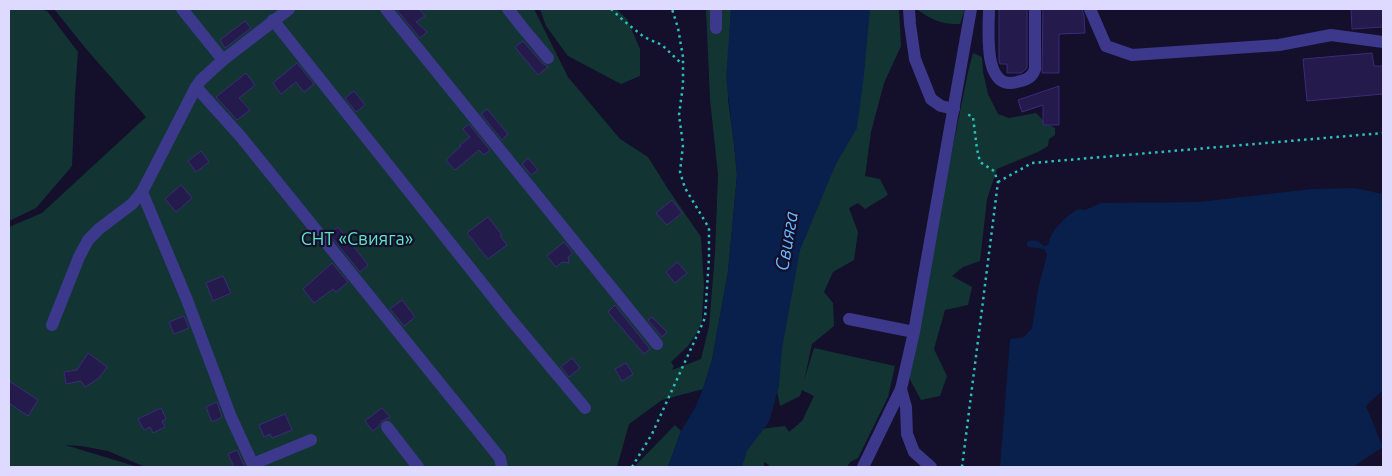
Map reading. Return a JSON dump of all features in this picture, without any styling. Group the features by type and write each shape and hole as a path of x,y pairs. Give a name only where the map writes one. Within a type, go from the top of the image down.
{"street":[{"path":"182,9 223,60"},
{"path":"52,324 79,257 88,240 99,229 132,204 142,192 201,80 223,60 289,9"},
{"path":"386,9 657,344"},
{"path":"508,9 548,58"},
{"path":"716,9 716,28"},
{"path":"909,9 915,59 931,99 941,106 954,109"},
{"path":"863,467 901,390 914,332 972,9"},
{"path":"989,9 989,50 991,62 996,75 1002,81 1014,83 1026,80 1033,75 1035,69 1034,9"},
{"path":"1090,9 1106,46 1132,55 1279,45 1331,35 1383,42"},
{"path":"273,20 508,316 585,408"},
{"path":"196,87 241,137 500,458 502,467"},
{"path":"142,192 231,417 254,466 312,440"},
{"path":"849,319 914,332"},
{"path":"901,390 906,407 907,434 914,452 931,467"},
{"path":"387,427 418,467"}],"path":[{"path":"611,9 644,37 662,45 683,65"},
{"path":"632,467 652,434 705,318 709,228 685,188 680,172 683,145 679,115 683,85 683,56 678,28 672,9"},
{"path":"954,109 974,117 976,149 980,162 994,170 998,182 962,467"},
{"path":"998,182 1032,163 1383,133"}],"green space":[{"path":"9,9 39,9 47,11 78,52 72,166 36,208 9,221"},
{"name":"СНТ «Свияга»","path":"54,9 534,9 568,77 620,139 648,157 701,237 704,286 702,321 697,333 688,346 671,362 674,366 672,370 701,359 709,327 715,253 718,175 710,99 706,9 731,9 728,100 737,175 728,272 712,360 703,389 662,400 629,424 617,467 145,467 108,451 65,445 138,467 9,467 9,227 42,213 146,117"},
{"path":"540,9 616,9 627,19 640,49 640,76 621,84 568,56 546,26"},
{"path":"869,9 899,9 901,46 884,83 871,132 865,176 880,179 888,195 865,209 858,203 849,208 858,232 854,260 833,272 824,292 833,303 834,326 812,344 804,381 814,348 895,366 888,397 858,458 850,462 847,467 768,467 769,465 764,462 764,467 733,467 751,430 785,426 789,432 802,421 814,396 802,390 800,396 780,406 771,361 790,267"},
{"path":"916,9 965,9 960,24 953,24 936,21"},
{"path":"973,53 982,57 988,94 998,114 1009,118 1036,113 1046,123 1055,128 1055,135 1049,139 1048,146 1038,152 997,169 987,199 980,261 963,267 952,276 972,287 968,305 945,310 934,349 947,376 940,396 921,400 907,374"},
{"path":"675,425 681,431 668,467 634,467"}],"water":[{"name":"Свияга","path":"731,9 870,9 857,128 836,164 800,250 782,349 779,386 769,422 747,451 742,467 668,467 681,431 695,408 703,389 712,360 728,272 737,175 726,78"},
{"path":"1354,188 1383,194 1383,390 1366,406 1383,447 1353,467 1000,467 1010,339 1024,337 1032,328 1038,289 1047,254 1044,249 1027,246 1027,242 1034,241 1044,246 1048,245 1055,229 1068,216 1078,209 1085,210 1101,203 1199,202 1312,189"}],"building":[{"path":"396,9 419,9 425,16 416,22 427,32 420,38"},
{"path":"999,9 1027,9 1027,67 1021,73 1007,73 1007,64 1000,64"},
{"path":"1043,9 1082,9 1084,16 1085,33 1059,34 1059,73 1042,73"},
{"path":"1351,9 1383,9 1383,27 1352,29"},
{"path":"245,21 251,28 225,48 220,40"},
{"path":"523,41 542,63 548,67 538,75 515,47"},
{"path":"1372,53 1374,66 1383,66 1383,94 1307,101 1303,59"},
{"path":"297,63 314,84 304,92 296,82 281,94 273,83"},
{"path":"246,73 255,85 239,98 250,110 237,120 216,97"},
{"path":"1059,86 1059,125 1043,125 1043,105 1022,112 1018,100"},
{"path":"354,91 365,105 356,112 345,98"},
{"path":"487,109 508,134 502,140 481,114"},
{"path":"469,124 490,150 484,155 479,150 455,170 446,160 470,137 463,129"},
{"path":"201,151 209,162 196,172 188,161"},
{"path":"528,158 538,170 531,175 522,164"},
{"path":"181,185 192,198 176,212 165,199"},
{"path":"672,200 682,213 667,225 656,213"},
{"path":"488,217 507,245 488,259 467,233"},
{"path":"338,227 368,265 360,272 329,234"},
{"path":"564,242 573,253 568,257 569,263 562,262 556,267 547,256"},
{"path":"677,262 687,273 675,283 666,272"},
{"path":"332,263 348,282 336,292 333,289 314,303 303,289"},
{"path":"223,276 231,293 213,301 206,283"},
{"path":"402,300 415,317 404,326 390,309"},
{"path":"615,305 650,349 644,354 608,312"},
{"path":"184,316 189,328 174,334 169,322"},
{"path":"652,317 667,332 662,337 648,320"},
{"path":"88,353 107,367 99,378 85,387 81,381 66,384 64,372 77,370"},
{"path":"572,358 580,368 569,377 561,367"},
{"path":"626,363 633,374 622,381 615,369"},
{"path":"9,381 38,400 28,416 9,403"},
{"path":"217,402 222,417 212,422 206,407"},
{"path":"161,408 166,419 162,421 165,427 153,433 150,427 144,430 138,419"},
{"path":"382,408 390,417 382,421 373,431 365,421"},
{"path":"285,414 292,430 272,438 270,434 264,437 259,425"},
{"path":"237,450 245,467 234,467 228,454"}]}
